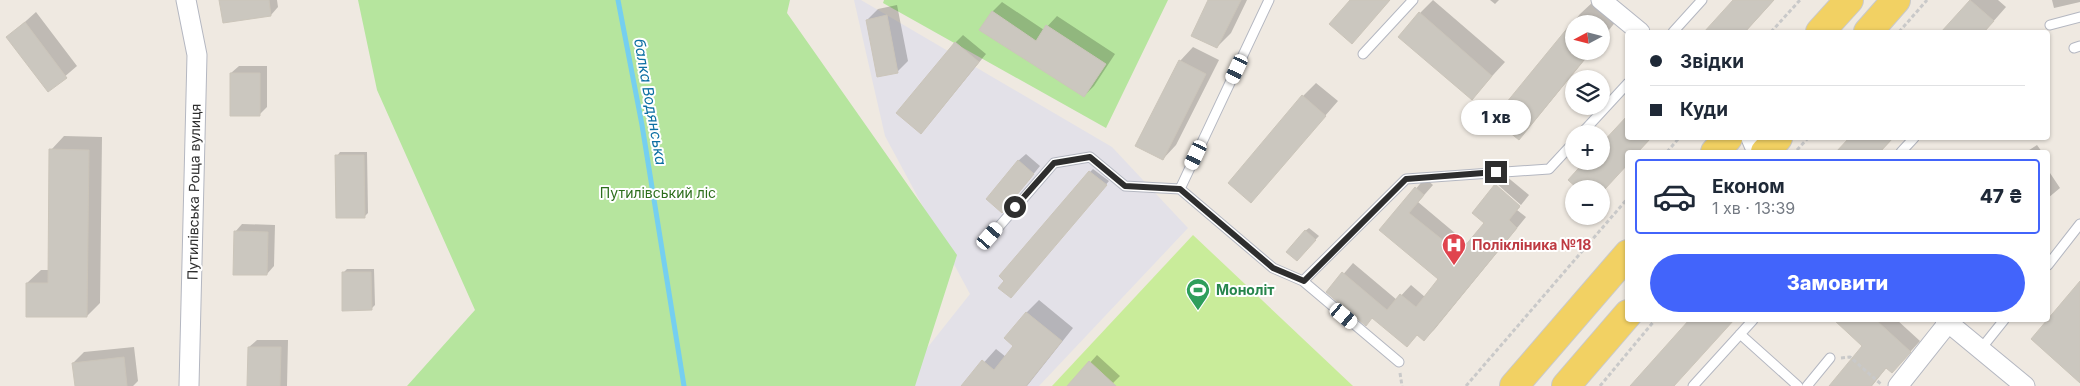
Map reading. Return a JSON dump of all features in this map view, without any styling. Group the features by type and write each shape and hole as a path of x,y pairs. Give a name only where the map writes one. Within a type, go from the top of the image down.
{"main road":[{"path":"1822,30 1848,0"},
{"path":"1870,30 1896,0"},
{"path":"1717,150 1726,140"},
{"path":"1767,150 1776,140"},
{"path":"1514,386 1625,257"},
{"path":"1566,386 1625,317"}],"street":[{"name":"Путилівська Роща вулиця","path":"186,0 197,55 189,386"},
{"path":"1601,0 1638,30"},
{"path":"1898,386 1945,322"},
{"path":"1947,322 2026,386"}],"lane":[{"path":"1180,189 1269,0"},
{"path":"1363,54 1413,0"},
{"path":"1675,30 1702,0"},
{"path":"2050,25 2080,17"},
{"path":"1590,125 1625,86"},
{"path":"1903,150 1912,140"},
{"path":"1304,281 1406,179 1549,169 1565,152"},
{"path":"990,236 1054,163 1090,157 1125,186 1180,189 1273,268 1304,281 1399,362"},
{"path":"2050,262 2080,224"},
{"path":"1693,386 1751,322"},
{"path":"1980,350 2002,322"},
{"path":"1740,334 1798,386"},
{"path":"1807,386 1830,358"}],"path":[{"path":"1773,30 1800,0"},
{"path":"1669,150 1678,140"},
{"path":"1797,150 1806,140"},
{"path":"1466,386 1625,201"},
{"path":"1600,386 1653,322"},
{"path":"1830,358 1850,357 1883,386"}],"shaded area":[{"path":"854,0 861,0 1112,147 1188,228 1039,386 897,386 970,294 885,136"}],"green space":[{"name":"Путилівський ліс","path":"358,0 790,0 787,13 957,255 915,386 407,386 475,310 377,90"},
{"path":"884,0 1168,0 1106,128 883,3"},
{"name":"Моноліт","path":"1193,235 1353,386 1052,386"}],"building":[{"path":"219,0 269,0 271,16 223,23"},
{"path":"1208,0 1241,0 1217,48 1191,36"},
{"path":"1350,0 1390,0 1352,44 1329,24"},
{"path":"1733,0 1774,0 1747,30 1706,30"},
{"path":"1970,0 1994,21 1986,30 1943,30"},
{"path":"992,11 1036,41 1046,25 1106,64 1084,97 979,30"},
{"path":"1419,12 1492,76 1472,100 1398,37"},
{"path":"887,15 898,73 877,77 866,20"},
{"path":"25,22 67,78 48,92 6,37"},
{"path":"1565,31 1565,60 1584,60 1576,70 1565,70 1565,83 1519,140 1493,119"},
{"path":"955,42 979,62 921,134 896,113"},
{"path":"1179,60 1206,74 1163,160 1135,146"},
{"path":"230,73 260,73 260,116 230,116"},
{"path":"1302,95 1326,116 1251,203 1228,183"},
{"path":"1625,118 1625,140 1649,140 1640,150 1625,150 1625,167 1610,184 1610,180 1568,180 1577,170 1610,170 1610,134"},
{"path":"1847,140 1891,140 1882,150 1838,150"},
{"path":"49,149 89,150 87,317 26,317 26,283 48,283"},
{"path":"335,155 364,155 365,218 336,218"},
{"path":"1018,160 1034,174 1002,213 986,199"},
{"path":"1089,171 1107,185 1011,298 998,288 1004,281 999,276"},
{"name":"Полікліника №18","path":"1495,184 1520,206 1509,220 1517,228 1424,341 1417,335 1407,347 1372,318 1366,326 1326,292 1342,272 1387,310 1400,294 1416,307 1438,279 1379,230 1415,187 1424,195 1409,213 1459,253 1484,223 1472,213"},
{"path":"1305,230 1316,240 1297,261 1286,252"},
{"path":"234,231 268,232 267,275 233,275"},
{"path":"342,272 371,272 372,310 342,311"},
{"path":"2080,281 2080,383 2031,339 2045,322 2050,322 2050,317"},
{"path":"1026,312 1062,341 1026,386 961,386 982,360 994,370 1013,346 1004,338"},
{"path":"1687,322 1732,322 1674,386 1630,386"},
{"path":"1836,322 1878,322 1911,352 1892,373 1886,368 1871,386 1829,386 1862,346"},
{"path":"248,347 281,347 280,386 247,386"},
{"path":"124,357 127,386 75,386 72,363"},
{"path":"1089,361 1116,386 1067,386"}],"waterway":[{"name":"балка Водянська","path":"618,0 642,125 684,386"}],"place":[{"name":"Полікліника №18","path":"1454,266"},
{"name":"Моноліт","path":"1198,311"}],"route":[{"path":"1015,207 1054,163 1090,157 1125,186 1180,189 1273,268 1304,281 1406,179 1496,172"}]}
